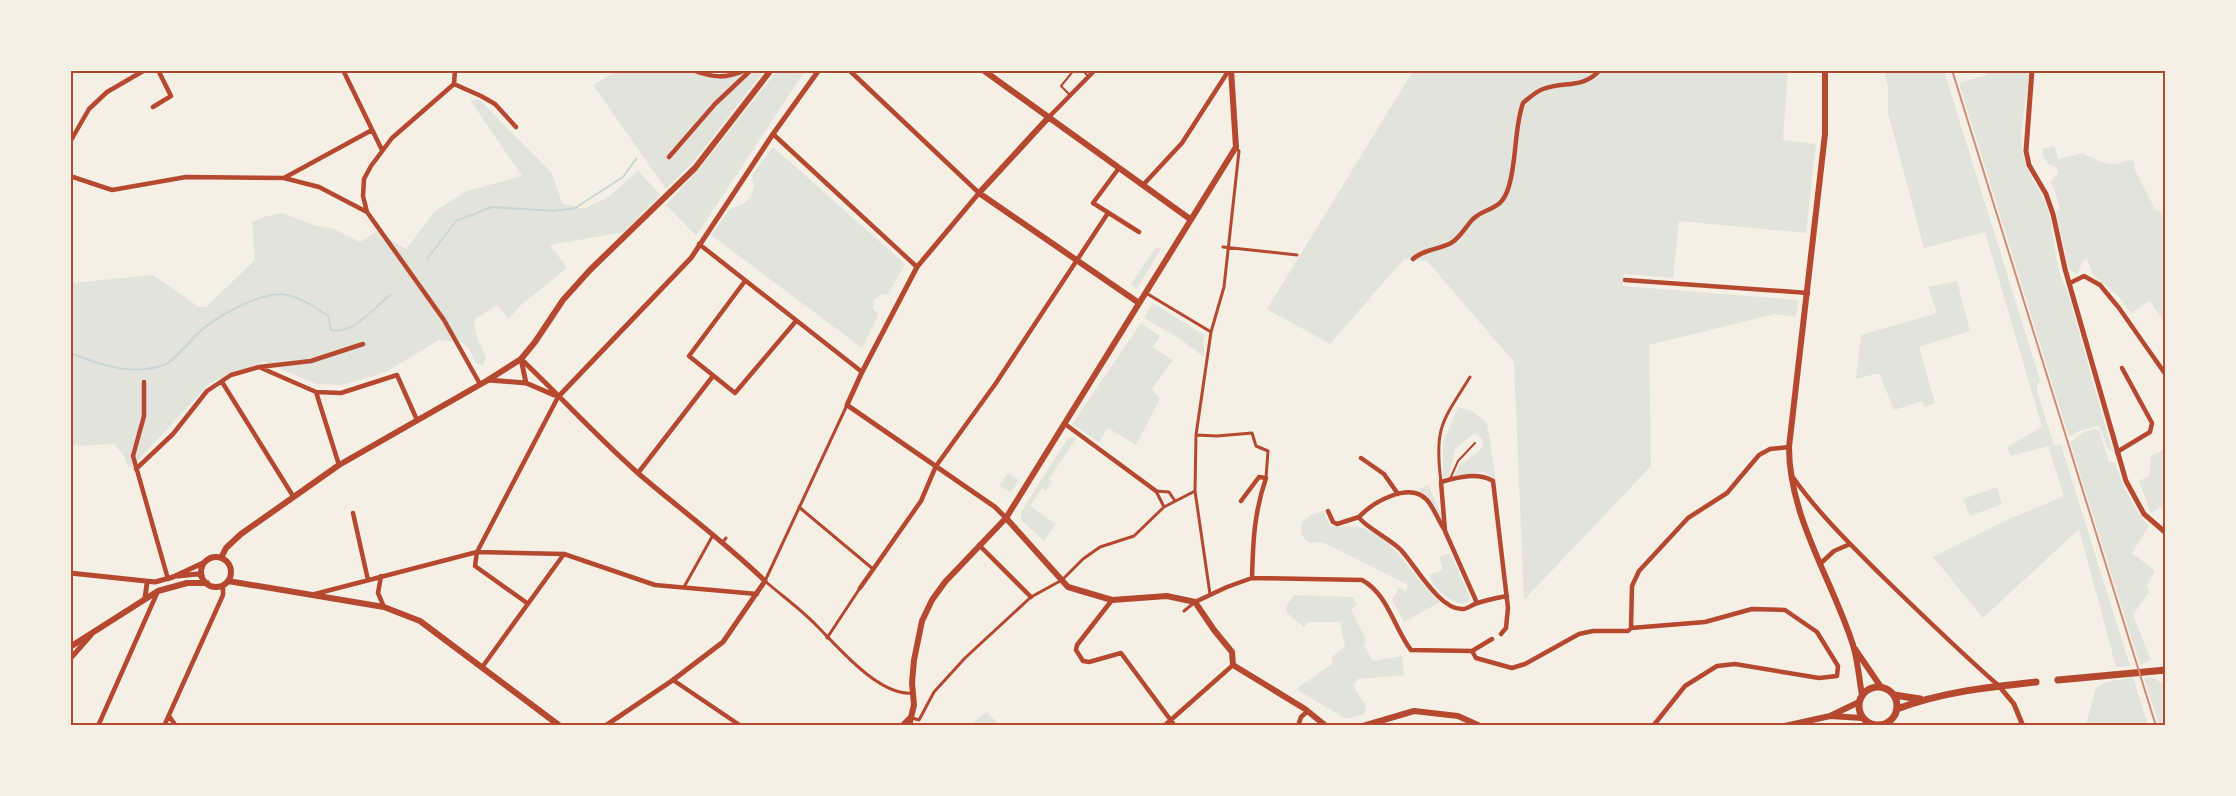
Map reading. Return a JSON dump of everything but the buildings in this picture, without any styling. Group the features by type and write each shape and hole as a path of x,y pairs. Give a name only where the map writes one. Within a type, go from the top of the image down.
{"main road":[{"path":"223,559 226,548 241,534 339,465 521,359 536,342 563,300 590,270 696,168 771,70"},
{"path":"983,70 1193,221"},
{"path":"911,720 914,660 922,621 932,600 945,582 1006,518 1139,303 1193,221 1236,147 1230,70"},
{"path":"1825,70 1825,134 1790,447 1792,475 1802,517 1853,646 1881,687 1894,695 1922,699"},
{"path":"1048,118 979,193 1139,303"},
{"path":"1006,518 1068,586 1112,600 1167,597 1195,602 1232,652 1233,664 1308,711 1326,726"},
{"path":"207,583 202,576 202,571 205,562 215,557 223,559 230,565 224,584"},
{"path":"70,646 158,591 202,576"},
{"path":"187,583 236,582 384,607 420,621 560,726"},
{"path":"1853,646 1860,698 1859,710 1862,718"},
{"path":"2058,680 2166,670"},
{"path":"1897,709 1922,699 2036,682"},
{"path":"1830,716 1874,687 1881,687"},
{"path":"1785,726 1830,716 1862,718 1875,725 1892,723 1897,709 1894,695"},
{"path":"1364,726 1414,711 1458,716 1480,726"}],"street":[{"path":"70,142 89,109 107,92 145,70"},
{"path":"153,107 171,96 158,70"},
{"path":"343,70 382,150"},
{"path":"455,70 454,84 399,131 382,150 364,179 363,196 367,212 444,320 480,384"},
{"path":"692,70 717,78 748,70"},
{"path":"669,158 715,104 748,70"},
{"path":"527,603 475,566 477,552 558,397 691,258 773,134 819,70"},
{"path":"605,726 673,680 723,642 757,594 862,372 917,267 979,193 849,70"},
{"path":"1048,118 1095,70"},
{"path":"1143,185 1182,143 1230,70"},
{"path":"1413,259 1421,252 1437,249 1453,242 1476,216 1495,208 1501,202 1510,184 1523,103 1540,90 1566,84 1581,84 1590,80 1600,70"},
{"path":"2032,70 2025,151 2029,165 2046,194 2053,214 2126,481 2144,514 2166,533"},
{"path":"454,84 495,104 516,127"},
{"path":"284,178 372,130"},
{"path":"773,134 917,267"},
{"path":"1210,594 1195,491 1196,435 1210,331 1224,287 1225,247 1239,151 1236,147"},
{"path":"1119,168 1093,203 1139,232"},
{"path":"70,177 112,190 186,177 284,178 319,187 367,212"},
{"path":"827,638 921,501 936,466 996,382 1108,213"},
{"path":"699,244 862,372"},
{"path":"1225,247 1297,255"},
{"path":"2070,283 2084,276 2100,285 2166,375"},
{"path":"1625,280 1808,293"},
{"path":"745,281 688,356 713,376 735,393 796,321"},
{"path":"1146,293 1210,331"},
{"path":"136,469 173,434 207,391 231,375 259,368 311,361 363,344"},
{"path":"521,359 526,383"},
{"path":"521,359 638,473 713,535 724,540 765,581 818,626 827,638 867,674 896,693 912,693"},
{"path":"259,368 316,392 341,393 397,375 417,420"},
{"path":"2117,452 2150,432 2152,423 2122,368"},
{"path":"638,473 713,376"},
{"path":"1445,531 1438,456 1440,429 1451,406 1470,377"},
{"path":"488,380 526,383 558,397"},
{"path":"144,382 144,416 133,456 170,578"},
{"path":"222,382 293,496"},
{"path":"316,392 339,465"},
{"path":"847,405 1001,512 1006,518"},
{"path":"1065,424 1156,491 1164,507"},
{"path":"1196,435 1252,433 1256,446 1268,452 1266,478 1258,501 1254,527 1252,578"},
{"path":"1630,628 1632,586 1639,571 1688,518 1727,493 1759,455 1770,449 1790,447"},
{"path":"1361,458 1384,474 1398,494"},
{"path":"1792,475 1808,498 1850,544 1937,631 1998,686 2014,704 2023,726"},
{"path":"1441,482 1483,476 1493,481 1507,596 1508,618 1506,628 1501,634"},
{"path":"1241,501 1259,477 1266,478"},
{"path":"1156,491 1169,492 1175,501"},
{"path":"901,726 911,720 919,720 934,692 1031,597 1062,580 1083,559 1100,547 1134,536 1164,507 1195,491"},
{"path":"1328,511 1333,522 1337,524 1359,517 1365,511 1398,494 1408,492 1421,495 1428,501 1445,531 1477,603"},
{"path":"799,507 873,569"},
{"path":"353,513 368,580"},
{"path":"1359,517 1363,524 1385,536 1401,550 1428,587 1452,607 1463,609 1507,596"},
{"path":"684,588 713,535"},
{"path":"778,536 784,540"},
{"path":"1820,564 1834,551 1850,544"},
{"path":"979,545 1031,597"},
{"path":"314,594 477,552 564,554 655,585 757,594"},
{"path":"483,666 564,554"},
{"path":"170,578 205,562"},
{"path":"70,573 147,583 197,574 202,576"},
{"path":"381,576 378,593 384,607"},
{"path":"1184,611 1210,594 1252,578 1362,580 1370,584 1383,599 1411,650 1472,651 1492,639"},
{"path":"145,598 147,583"},
{"path":"164,726 224,584"},
{"path":"98,726 158,591"},
{"path":"1112,600 1077,645 1076,650 1083,661 1089,662 1121,653 1173,723"},
{"path":"1472,651 1476,658 1512,668 1525,664 1579,634 1593,630 1628,631 1630,628 1705,622 1752,609 1785,610 1817,632 1838,666 1837,676 1819,678 1735,664 1717,666 1685,686 1653,726"},
{"path":"70,659 93,633"},
{"path":"1164,726 1173,723 1233,664"},
{"path":"673,680 741,726"},
{"path":"1298,726 1301,717 1308,711"},
{"path":"169,716 176,726"}],"lane":[{"path":"1071,95 1061,86 1074,70"},
{"path":"1082,70 1089,77"},
{"path":"1450,479 1458,461 1475,443"}],"shaded area":[{"path":"617,71 764,71 695,160 666,189 593,85"},
{"path":"777,71 805,71 696,236 666,205 699,169"},
{"path":"1413,71 1788,71 1783,140 1816,144 1806,233 1679,221 1673,278 1624,274 1623,286 1798,300 1796,317 1775,314 1649,345 1651,466 1524,600 1514,362 1427,261 1404,259 1330,344 1267,309"},
{"path":"1884,71 1944,71 2040,380 2037,392 2054,445 2061,445 2130,666 2116,667 2079,529 1983,618 1933,557 2007,520 2064,496 2048,446 2011,456 2007,447 2042,427 1985,232 1924,248 1888,113 1888,86"},
{"path":"1986,71 2029,71 2022,123 2023,154 2027,168 2048,209 2057,262 2112,450 2109,450 2099,426 2079,431 2069,437 2066,428 1959,83 1986,75"},
{"path":"470,100 480,100 552,173 562,203 584,209 610,196 638,170 660,195 624,232 550,245 567,268 520,306 509,319 497,305 474,320 477,338 486,357 483,366 475,362 470,350 463,343 439,340 386,372 343,385 316,384 264,362 210,383 141,457 134,468 128,467 124,456 114,444 71,445 71,283 153,275 199,307 206,307 255,260 252,222 283,213 313,225 334,229 360,242 377,231 406,249 435,211 467,191 522,176"},
{"path":"2055,146 2058,159 2083,153 2109,164 2134,161 2135,170 2155,209 2158,209 2165,221 2165,324 2150,301 2131,313 2117,295 2094,276 2087,259 2083,260 2077,275 2069,269 2056,212 2060,209 2050,182 2058,173 2057,167 2049,165 2042,154 2043,149"},
{"path":"773,147 905,264 888,295 881,294 874,300 873,309 879,314 862,348 711,235 730,209 750,198 754,187 752,175"},
{"path":"1156,247 1161,249 1137,289 1131,284"},
{"path":"1957,281 1970,331 1919,347 1935,403 1925,407 1922,401 1894,410 1879,373 1856,379 1861,335 1937,313 1928,287"},
{"path":"1153,303 1204,335 1204,357 1180,339 1144,318"},
{"path":"1141,323 1160,336 1153,347 1173,360 1152,389 1160,399 1136,445 1108,428 1099,442 1072,424"},
{"path":"1458,408 1470,410 1487,423 1496,481 1484,472 1454,476 1459,466 1482,447 1481,438 1475,433 1455,449 1449,477 1443,477 1443,442"},
{"path":"2099,430 2109,462 2115,463 2129,496 2149,526 2132,553 2155,571 2147,586 2149,592 2133,615 2151,660 2140,665 2070,442 2084,432"},
{"path":"1068,438 1076,439 1049,479 1052,481 1046,491 1042,488 1030,506 1056,524 1044,541 1021,520 1021,512"},
{"path":"2165,449 2165,505 2151,513 2139,481 2149,476 2151,456"},
{"path":"1008,473 1019,480 1011,492 999,486"},
{"path":"1428,485 1442,519 1429,498 1417,490"},
{"path":"1997,487 2002,504 1970,516 1963,499"},
{"path":"1323,511 1330,526 1363,528 1376,534 1396,552 1440,602 1404,622 1392,600 1399,588 1406,591 1408,585 1322,542 1312,543 1304,538 1301,532 1302,523 1311,515"},
{"path":"1450,553 1469,595 1470,600 1463,604 1442,594 1429,575 1443,570 1439,557"},
{"path":"1294,595 1353,597 1357,605 1351,609 1366,640 1364,646 1373,661 1402,656 1404,675 1358,679 1353,685 1366,707 1364,714 1346,719 1296,689 1332,664 1332,657 1345,646 1340,622 1308,622 1304,627 1287,613 1286,606"},
{"path":"2133,677 2148,725 2086,725 2096,688 2106,682"},
{"path":"2152,677 2165,685 2165,725 2159,725 2144,678"},
{"path":"987,712 999,725 969,725"}],"waterway":[{"path":"427,259 456,221 492,207 554,211 575,208 623,177 636,159"},
{"path":"70,353 116,368 152,368 172,360 197,334 215,320 240,306 265,297 288,295 299,299 328,316 331,330 339,330 355,325 390,295"}],"railway":[{"path":"1952,70 2156,726"}]}
